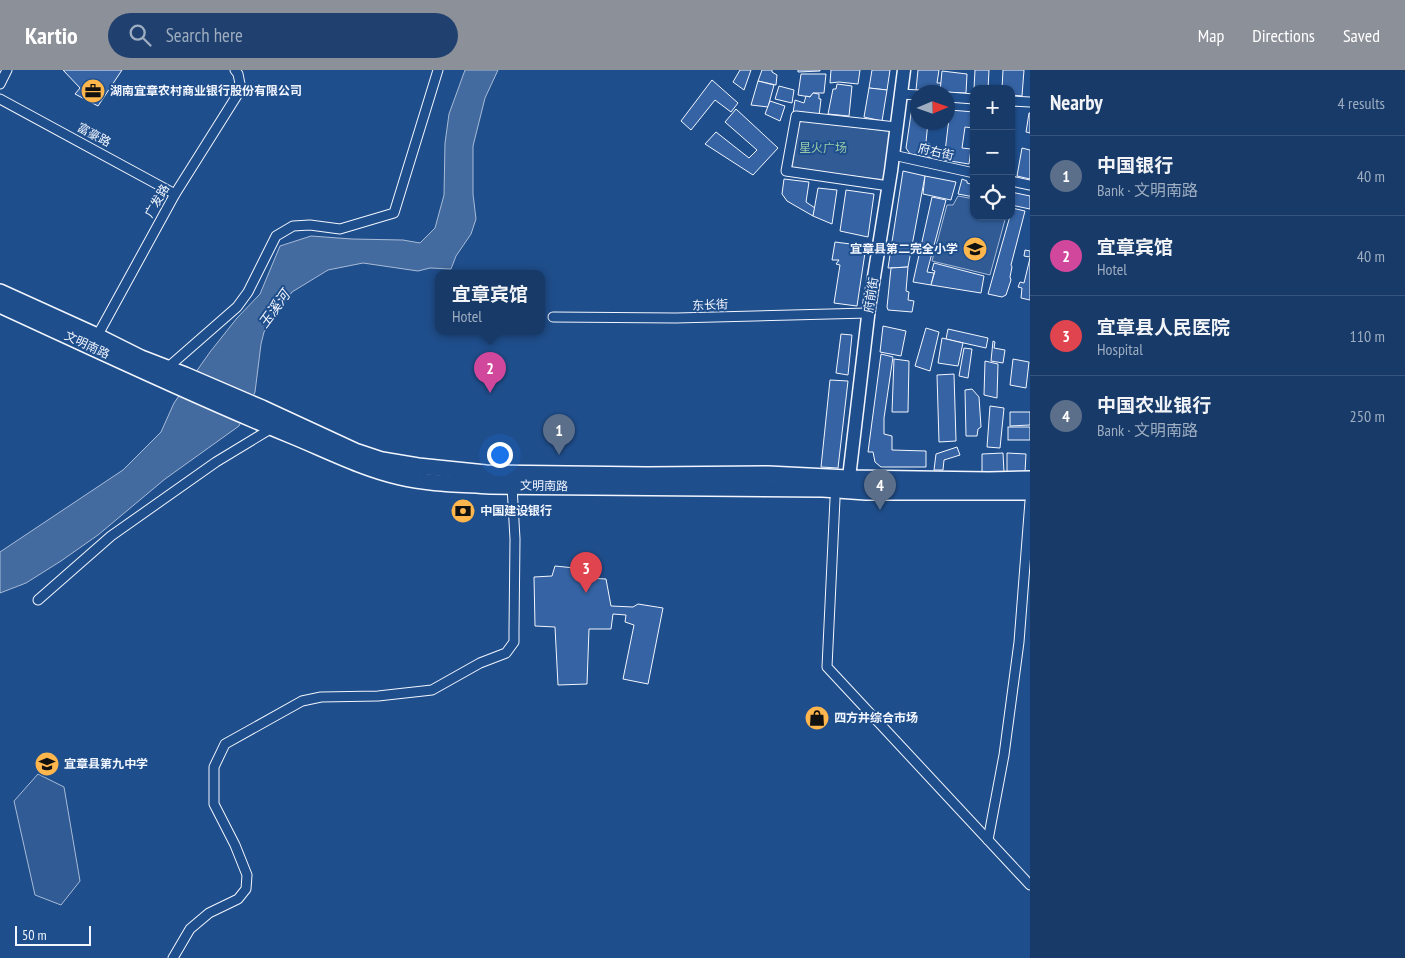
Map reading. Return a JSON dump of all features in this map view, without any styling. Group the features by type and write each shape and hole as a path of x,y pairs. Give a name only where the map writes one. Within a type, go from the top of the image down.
{"main road":[{"path":"0,292 94,341"},
{"name":"文明南路","path":"0,305 94,341 180,380 252,419 331,454 402,478 449,484 512,486 844,490"},
{"path":"180,380 251,403 355,451 382,460 418,466 486,473 768,474 844,490 1030,492"},
{"path":"844,490 1030,479"}],"street":[{"path":"0,84 7,70"},
{"name":"广发路","path":"94,341 175,194 241,89 238,74 235,70"},
{"path":"162,373 237,306 248,292 276,236 293,226 310,225 340,229 394,213 438,70"},
{"name":"府前街","path":"844,490 868,313 889,186 904,70"},
{"path":"901,94 910,95"},
{"path":"955,98 970,99"},
{"name":"富豪路","path":"0,99 175,194"},
{"path":"1015,101 1030,102"},
{"path":"889,186 786,171 796,116 896,126"},
{"name":"府右街","path":"893,155 970,172"},
{"path":"1015,182 1030,185"},
{"name":"东长街","path":"553,317 676,318 868,313"},
{"path":"38,600 111,536 216,462 272,428"},
{"path":"173,958 190,929 209,913 238,899 246,890 247,876 235,845 214,804 214,767 225,744 302,701 321,697 378,696 432,690 480,663 506,653 514,642 515,539 512,486"},
{"path":"844,490 827,667 1030,885"},
{"path":"988,840 1004,755 1019,642 1030,501"}],"green space":[{"name":"星火广场","path":"799,120 894,132 887,180 792,169"},
{"path":"958,196 970,198 970,220 1005,220 990,275 932,261 947,205 953,205"},
{"path":"38,774 64,787 80,881 61,905 35,895 14,801"}],"water":[{"name":"玉溪河","path":"465,70 498,70 485,98 473,146 473,194 476,219 471,234 456,256 451,269 430,268 418,271 363,263 328,270 292,292 264,332 255,392 239,426 165,479 98,535 61,561 26,583 0,593 0,552 123,470 161,432 174,403 210,352 237,318 260,294 280,246 311,236 403,240 420,243 435,228 444,195 445,143 449,114"}],"building":[{"name":"湖南宜章农村商业银行股份有限公司","path":"63,70 122,70 98,106 75,94 80,88"},
{"path":"740,70 751,70 744,90 733,82"},
{"path":"762,70 772,70 777,75 776,85 758,81"},
{"path":"798,70 820,70 820,71 798,72"},
{"path":"831,70 860,70 858,84 830,83"},
{"path":"872,70 890,70 887,90 869,88"},
{"path":"918,70 939,70 937,83 941,83 941,85 916,85"},
{"path":"975,70 989,70 988,85 974,85"},
{"path":"1003,70 1024,70 1022,96 1015,95 1015,85 1002,85"},
{"path":"942,71 967,74 966,93 955,93 955,85 941,85"},
{"path":"801,74 826,74 824,93 813,93 810,97 798,95"},
{"path":"712,80 738,103 731,112 715,100 691,130 681,121"},
{"path":"758,81 774,85 768,107 751,105"},
{"path":"837,84 852,86 849,116 828,114 833,89 836,89"},
{"path":"779,86 794,90 792,103 775,99"},
{"path":"869,88 887,90 882,121 864,117"},
{"path":"813,93 819,94 819,99 821,99 819,116 793,113 795,100 804,103 806,96 810,97"},
{"path":"770,101 785,106 780,121 765,114"},
{"path":"736,109 778,148 753,175 705,144 716,132 749,158 757,150 725,122"},
{"path":"955,110 970,112 970,128 965,127 962,148 970,149 969,164 944,160 948,130 955,130"},
{"path":"1030,113 1030,133 1026,132"},
{"path":"910,121 910,130 927,130 926,142 935,147 933,158 910,154 906,148"},
{"path":"1022,148 1030,150 1030,179 1017,176"},
{"path":"903,171 925,176 908,267 888,268"},
{"path":"925,176 956,182 951,200 923,194"},
{"path":"784,179 809,182 806,202 815,208 813,216 787,201 782,194"},
{"path":"962,179 967,181 970,184 970,196 958,194"},
{"path":"818,188 837,190 832,224 813,216"},
{"path":"846,190 874,194 868,237 840,231"},
{"path":"1015,193 1030,196 1030,209 1015,206"},
{"path":"932,197 946,200 927,272 934,273 931,285 913,282"},
{"path":"1015,209 1025,211 1011,265 1011,280 1006,295 1002,297 988,294 1009,220 1015,220"},
{"path":"835,242 866,246 857,306 834,303 840,265 836,264 839,260 832,260"},
{"path":"1025,250 1030,251 1030,257 1024,256"},
{"path":"1030,258 1030,300 1021,298 1022,288 1018,287 1020,282 1024,283"},
{"path":"934,263 984,276 981,293 931,285 935,271 932,270"},
{"path":"908,267 906,291 909,292 908,300 914,301 912,312 888,310 891,268"},
{"path":"883,326 906,331 901,356 880,352"},
{"path":"926,328 939,332 930,371 915,366"},
{"path":"948,329 988,338 986,348 946,339"},
{"path":"841,334 852,335 848,375 836,373"},
{"path":"942,338 963,343 958,366 938,363"},
{"path":"993,341 995,342 994,348 1005,350 1003,363 991,361"},
{"path":"964,348 972,349 968,378 959,376"},
{"path":"881,354 893,357 884,418 884,434 892,436 892,450 926,451 926,467 881,467 875,462 873,452 868,452"},
{"path":"894,359 909,361 908,412 892,412"},
{"path":"1013,359 1029,362 1026,388 1010,385"},
{"path":"985,361 998,364 997,398 984,395"},
{"path":"954,374 956,441 939,442 937,375"},
{"path":"830,380 848,381 838,468 821,467"},
{"path":"972,389 979,397 981,427 978,429 977,436 966,436 965,390"},
{"path":"990,406 1004,408 1000,448 987,447"},
{"path":"1010,412 1030,412 1030,425 1010,426"},
{"path":"1008,427 1030,427 1030,440 1008,440"},
{"path":"957,447 960,455 944,460 943,470 934,470 936,454"},
{"path":"1003,453 1004,472 982,472 982,454"},
{"path":"1007,453 1026,454 1025,472 1007,472"},
{"path":"555,566 585,569 587,578 606,579 611,606 633,607 638,604 663,608 648,684 623,679 634,625 625,622 626,615 613,614 611,629 589,629 587,684 558,685 555,627 535,626 534,577 552,576"}],"place":[{"name":"湖南宜章农村商业银行股份有限公司","path":"93,91"},
{"name":"宜章县第二完全小学","path":"975,249"},
{"name":"宜章宾馆","path":"490,393"},
{"name":"中国银行","path":"559,455"},
{"name":"中国农业银行","path":"880,510"},
{"name":"中国建设银行","path":"463,511"},
{"name":"宜章县人民医院","path":"586,593"},
{"name":"四方井综合市场","path":"817,718"},
{"name":"宜章县第九中学","path":"47,764"}]}
